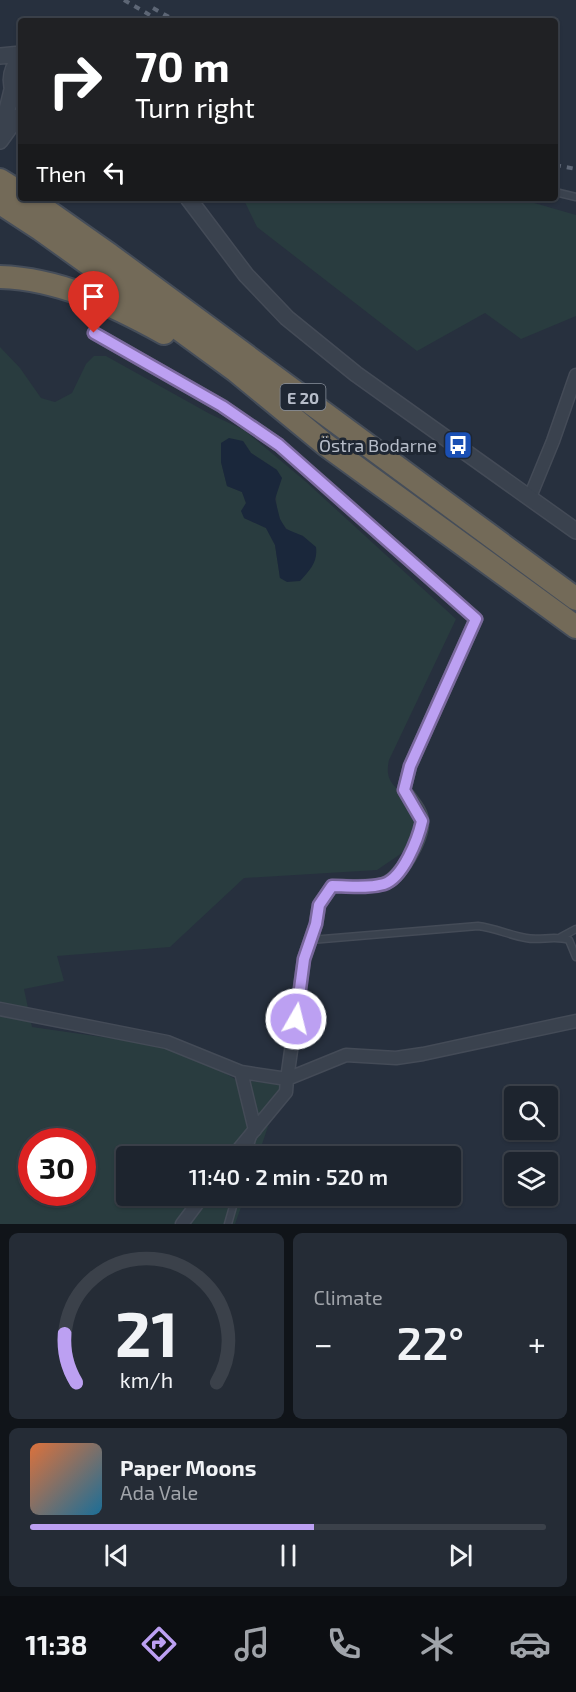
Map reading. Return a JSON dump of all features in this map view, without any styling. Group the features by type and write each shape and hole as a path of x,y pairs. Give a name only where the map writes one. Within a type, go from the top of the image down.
{"highway":[{"path":"0,180 18,191"},
{"name":"E 20","path":"33,201 111,255 576,598"},
{"name":"E 20","path":"0,203 85,261 236,371 326,445 576,627"},
{"path":"0,277 31,280 87,295 166,334 206,360 236,371"}],"street":[{"path":"0,56 18,56"},
{"path":"0,126 6,114 13,69 18,61"},
{"path":"0,141 18,118"},
{"path":"190,201 246,275 287,318 356,374 576,531"},
{"path":"94,333 222,406 279,445 476,619 410,766 404,790 422,821 420,833 408,861 387,884 363,887 332,886 319,905 304,959 286,1092 241,1146"},
{"path":"530,497 576,375"},
{"path":"0,1009 167,1042 241,1072 287,1079 346,1055 405,1056 576,1021"},
{"path":"241,1072 255,1130"},
{"path":"182,1224 196,1206"}],"lane":[{"path":"558,193 576,197"},
{"path":"311,940 478,926 491,927 529,939 561,937 576,930"},
{"path":"561,937 569,940 576,957"},
{"path":"250,1146 255,1130"},
{"path":"228,1224 233,1206"}],"shaded area":[{"path":"244,201 527,201 576,215 576,316 521,339 485,313 417,351 257,227"},
{"path":"0,347 20,368 41,398 55,402 72,393 86,364 94,356 106,356 210,414 244,430 305,481 456,619 389,760 389,777 400,791 416,827 413,838 402,853 377,870 244,878 170,947 57,956 64,981 24,989 32,1027 165,1046 203,1060 235,1079 282,1085 261,1146 116,1146 116,1206 241,1206 235,1224 0,1224","holes":["243,441 251,453 277,470 278,515 287,529 303,536 280,578 275,545 266,528 244,518 246,503 242,492 227,486 221,462 221,443"]}],"water":[{"path":"229,438 243,441 251,453 277,470 282,478 275,499 280,519 286,529 303,536 316,547 314,561 300,581 287,582 280,578 275,545 266,528 244,518 241,511 246,503 242,492 227,486 221,462 221,443"}],"railway":[{"path":"124,0 155,18"},
{"path":"153,8 171,18"},
{"path":"558,166 576,169"}],"place":[{"name":"Östra Bodarne","path":"458,445"}],"route":[{"path":"94,333 222,406 279,445 476,619 410,766 404,790 422,821 420,833 408,861 387,884 363,887 332,886 319,905 316,924 304,959 296,1019"}]}
